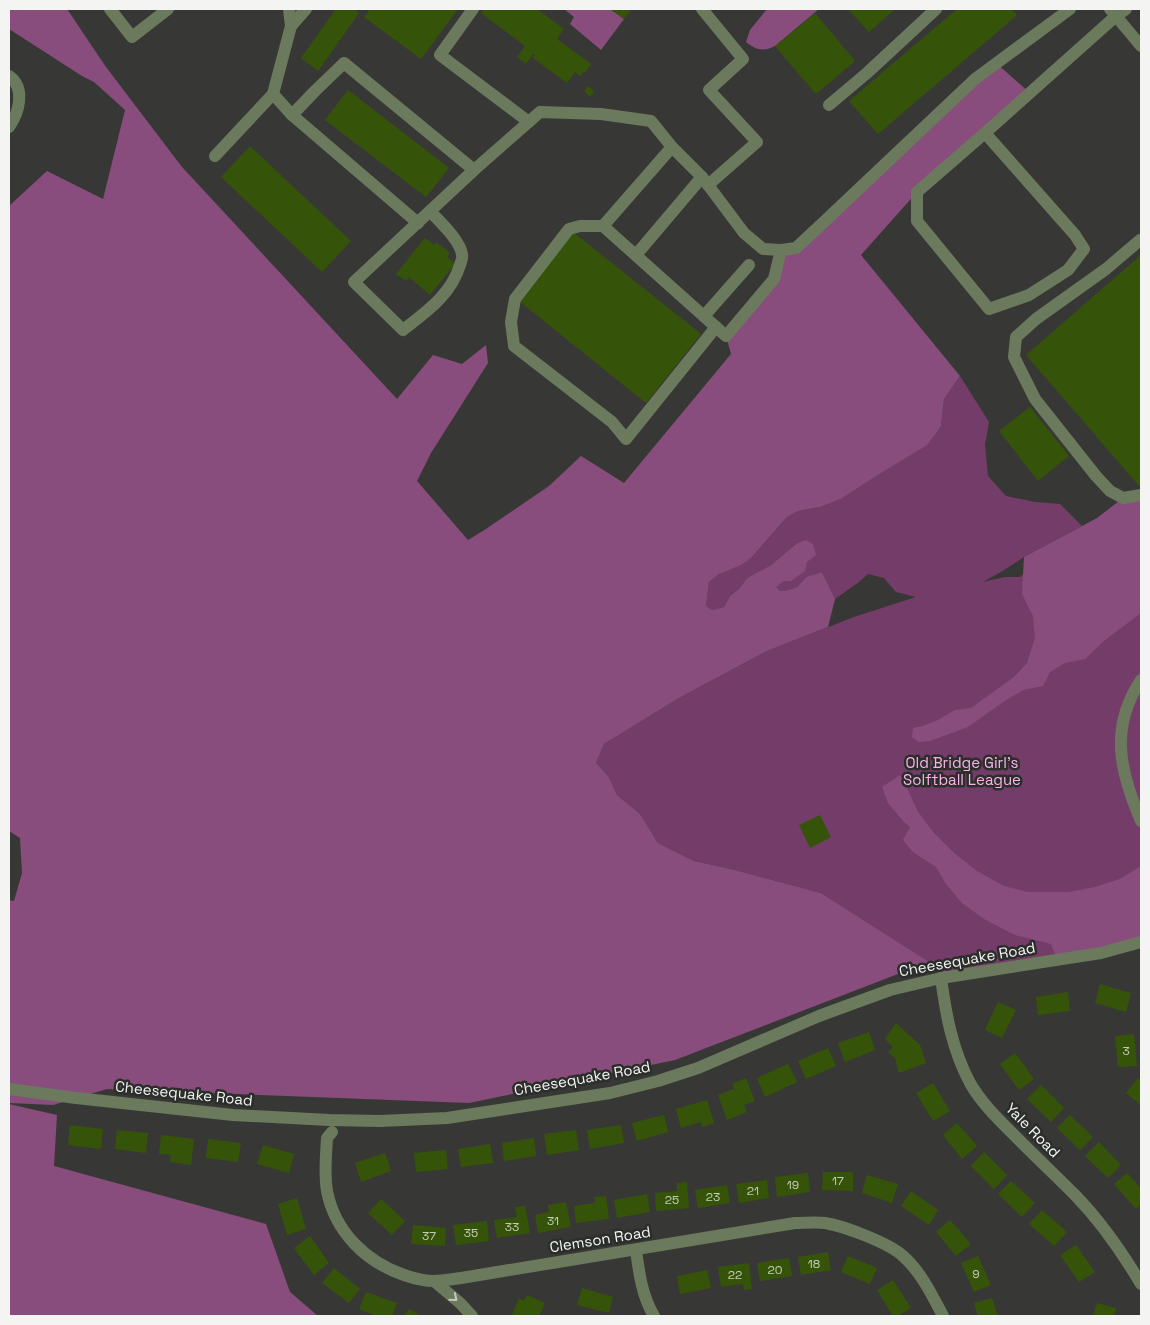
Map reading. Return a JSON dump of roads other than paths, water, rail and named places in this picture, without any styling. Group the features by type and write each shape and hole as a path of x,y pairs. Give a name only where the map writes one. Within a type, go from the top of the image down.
{"street":[{"path":"110,9 132,37 168,9"},
{"path":"215,156 274,94 291,26 289,9"},
{"path":"291,26 306,9"},
{"path":"473,9 440,55 529,122"},
{"path":"636,256 705,181 757,142 709,90 743,59 702,9"},
{"path":"829,105 867,73 936,9"},
{"path":"430,211 458,243 463,256 458,272 449,288 437,303 403,330 354,282 418,223 430,211 474,170 540,112 601,114 651,121 672,147 705,181 744,233 763,249 781,250 796,248 975,79 1070,9"},
{"path":"986,133 1075,235 1084,249 1068,270 1029,294 989,309 917,221 916,192 986,133 1117,11 1141,46"},
{"path":"292,116 344,64 474,170"},
{"path":"9,76 14,80 19,92 18,111 9,128"},
{"path":"274,94 292,116 418,223"},
{"path":"603,226 672,147"},
{"path":"716,327 626,439 612,422 514,346 511,322 515,299 569,229 580,226 603,226 636,256 704,316 726,336 774,279 781,250"},
{"path":"1140,240 1106,269 1036,319 1016,337 1014,357 1035,399 1096,476 1110,490 1123,498 1141,495"},
{"path":"704,316 749,265"},
{"path":"1141,680 1127,706 1122,724 1121,747 1124,773 1130,796 1141,821"},
{"name":"Cheesequake Road","path":"9,1090 233,1115 380,1121 448,1118 610,1093 658,1081 716,1061 819,1016 890,990 940,978 1101,953 1141,942"},
{"name":"Yale Road","path":"940,978 951,1038 970,1084 994,1114 1094,1216 1121,1251 1141,1284"},
{"name":"Clemson Road","path":"332,1132 327,1138 325,1166 327,1193 335,1215 344,1231 368,1257 386,1268 409,1277 434,1281 795,1223 825,1223 853,1231 880,1242 902,1255 924,1280 943,1316"},
{"path":"636,1250 642,1286 648,1306 654,1316"},
{"path":"434,1281 472,1316"}],"park label":[{"name":"Old Bridge Girl's Solftball League","path":"962,770"}]}
